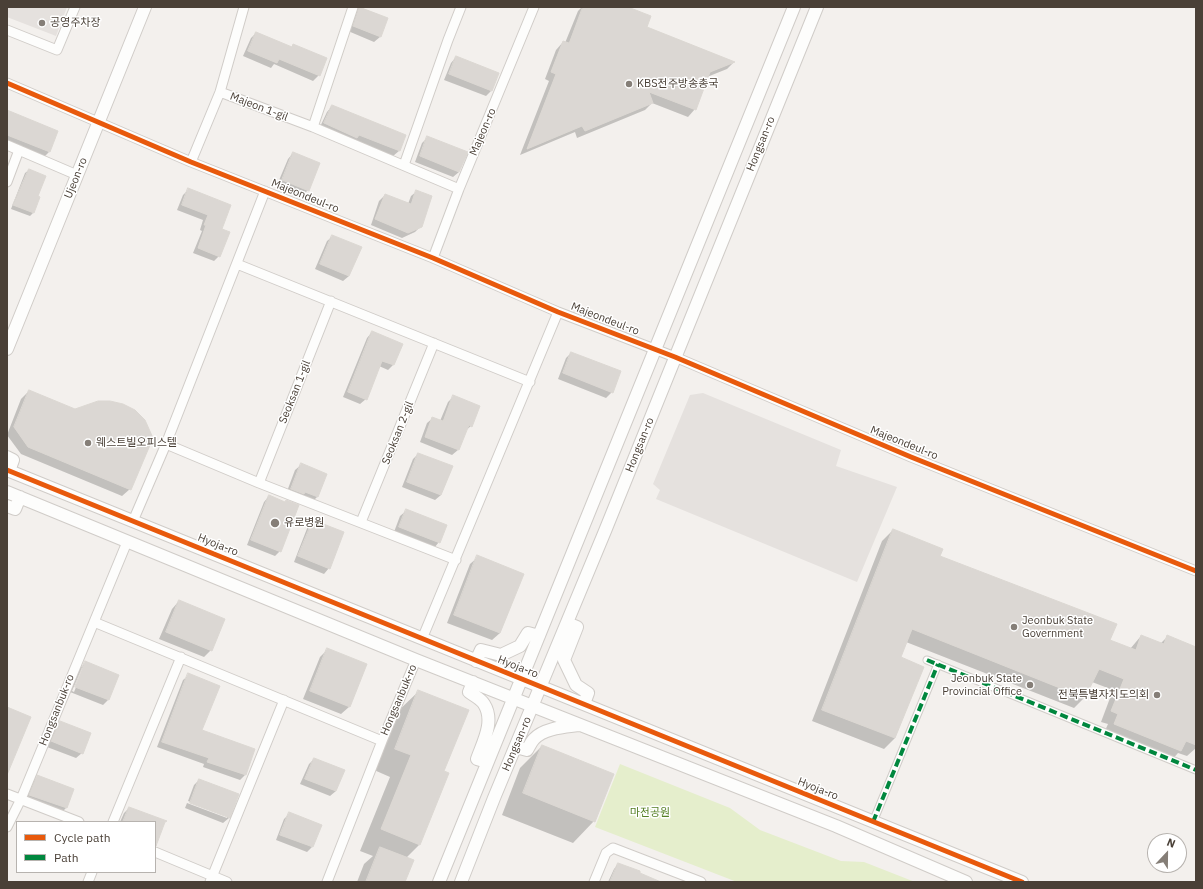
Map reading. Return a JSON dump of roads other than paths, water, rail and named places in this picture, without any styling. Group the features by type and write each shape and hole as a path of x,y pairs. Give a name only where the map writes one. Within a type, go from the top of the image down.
{"street":[{"path":"7,30 57,50 75,7"},
{"name":"Ujeon-ro","path":"7,349 145,7"},
{"name":"Majeon 1-gil","path":"244,7 220,92 313,127 459,189"},
{"path":"313,127 353,7"},
{"path":"404,165 461,7"},
{"name":"Majeon-ro","path":"433,258 459,189 534,7"},
{"name":"Hongsan-ro","path":"439,882 794,7"},
{"name":"Hongsan-ro","path":"461,882 817,7"},
{"name":"Majeondeul-ro","path":"7,83 191,162 433,258 558,312 656,349 911,456 1196,571"},
{"path":"191,162 220,92"},
{"path":"7,145 77,175"},
{"path":"7,182 19,150"},
{"path":"133,521 166,444 265,191"},
{"path":"237,264 530,382"},
{"name":"Seoksan 1-gil","path":"259,483 331,301"},
{"path":"422,639 558,312"},
{"name":"Seoksan 2-gil","path":"361,522 434,343"},
{"path":"166,444 259,483 456,560"},
{"path":"7,457 13,460 8,470"},
{"name":"Hyoja-ro","path":"8,470 1022,882"},
{"path":"7,492 416,660 534,705 836,826 953,880 966,882"},
{"path":"7,506 15,509 20,497"},
{"name":"Hongsanbuk-ro","path":"7,827 21,799 127,542"},
{"name":"Hongsanbuk-ro","path":"94,622 382,741"},
{"path":"567,623 577,627 564,660 576,685 588,693 584,704"},
{"path":"476,661 481,650 501,655 520,646 528,633 539,636"},
{"path":"113,821 181,657"},
{"name":"Hongsanbuk-ro","path":"327,882 382,741 416,660"},
{"path":"927,660 1196,770"},
{"path":"873,822 938,664"},
{"path":"473,682 469,692 484,703 489,717 488,728 477,759 487,762"},
{"path":"211,879 284,700"},
{"path":"516,747 527,750 534,739 546,732 561,727 581,724"},
{"path":"7,794 76,821"},
{"path":"594,882 606,853 613,848 701,882"},
{"path":"156,852 211,879 227,882"}],"place":[{"name":"공영주차장","path":"42,23"},
{"name":"KBS전주방송총국","path":"629,84"},
{"name":"웨스트빌오피스텔","path":"88,443"},
{"name":"유로병원","path":"275,523"},
{"name":"Jeonbuk State Government","path":"1014,627"},
{"name":"Jeonbuk State Provincial Office","path":"1030,685"},
{"name":"전북특별자치도의회","path":"1157,695"}],"park label":[{"name":"마전공원","path":"650,813"}]}
